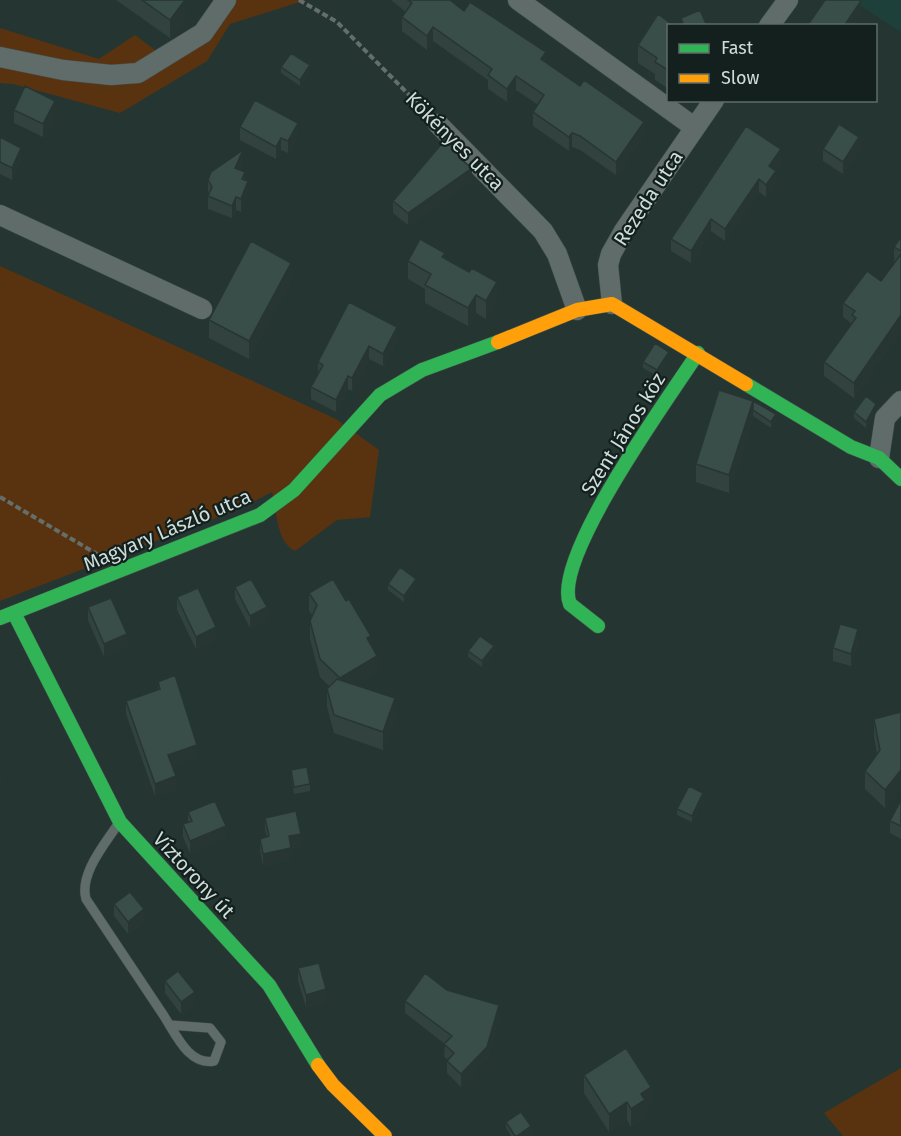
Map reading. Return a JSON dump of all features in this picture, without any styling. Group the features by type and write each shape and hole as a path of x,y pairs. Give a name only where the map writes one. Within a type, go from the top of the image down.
{"street":[{"path":"0,57 73,71 111,75 138,74 203,33 226,0"},
{"path":"518,0 694,127"},
{"path":"770,24 788,0"},
{"name":"Rezeda utca","path":"612,303 608,265 611,254 713,102"},
{"name":"Kökényes utca","path":"438,124 543,231 557,254 577,310"},
{"path":"0,215 202,309"},
{"path":"612,303 851,447 879,458 901,479"},
{"name":"Magyary László utca","path":"0,618 260,515 294,490 380,395 422,370 577,310 612,303"},
{"name":"Szent János köz","path":"598,626 569,604 566,596 567,582 602,499 698,353"},
{"path":"879,458 885,418 901,401"},
{"name":"Víztorony út","path":"14,613 120,822 268,985 308,1051 333,1085 385,1136"}],"lane":[{"path":"120,822 102,848 83,890 86,899 170,1025 193,1059 204,1063 214,1061 220,1051 221,1042 210,1028 170,1025"}],"path":[{"name":"Kökényes utca","path":"298,0 337,22 438,124"},
{"path":"0,496 123,570"}],"shaded area":[{"path":"306,0 230,24 207,61 120,113 13,84 0,83 0,28 99,59 135,35 171,62 218,2"},
{"path":"852,0 901,0 901,32"},
{"path":"0,266 336,419 379,450 370,517 337,520 295,551 284,541 278,525 272,492 239,509 0,601"},
{"path":"901,1068 901,1136 843,1136 824,1113"}],"building":[{"path":"142,0 185,0 170,20"},
{"path":"408,0 450,0 464,11 470,2 546,52 541,59 580,86 584,80 644,122 616,162 580,136 572,133 569,137 533,112 544,95 516,76 507,89 488,75 492,69 433,27 427,36 402,17 412,3"},
{"path":"825,0 861,1 845,24 808,24"},
{"path":"700,10 706,24 683,24 681,18"},
{"path":"658,14 671,24 667,24 667,70 655,62 657,58 638,45"},
{"path":"291,53 310,65 300,80 281,67"},
{"path":"25,86 55,101 43,124 14,110"},
{"path":"255,100 298,123 288,141 281,138 276,147 240,127"},
{"path":"839,124 859,137 843,162 823,149"},
{"path":"746,126 781,149 769,166 776,171 766,185 759,179 725,229 711,219 691,251 671,239"},
{"path":"0,137 21,148 12,168 0,162"},
{"path":"445,140 465,156 462,160 472,168 408,213 393,201"},
{"path":"243,150 235,168 245,172 242,179 248,181 241,199 236,197 232,206 208,196 212,187 208,180 211,172"},
{"path":"901,237 901,251 894,247"},
{"path":"420,239 445,253 442,257 469,272 472,268 497,282 486,301 476,295 468,308 425,285 431,274 408,261"},
{"path":"251,241 291,263 249,341 209,320"},
{"path":"901,254 901,315 854,383 824,362 856,318 852,315 855,311 843,303 867,271 881,281"},
{"path":"349,302 397,327 383,354 369,346 352,378 348,376 336,400 311,387 323,365 318,362"},
{"path":"655,343 669,352 657,370 643,362"},
{"path":"719,390 753,401 729,475 696,464"},
{"path":"866,396 876,404 866,422 854,412"},
{"path":"753,401 776,414 771,422 753,410"},
{"path":"400,567 416,579 404,596 388,584"},
{"path":"251,579 267,607 250,616 235,587"},
{"path":"333,579 346,601 349,599 371,636 367,638 377,656 340,678 320,659 310,621 317,605 309,593"},
{"path":"198,588 216,627 196,637 177,597"},
{"path":"111,598 127,634 104,644 88,607"},
{"path":"840,624 858,629 851,654 833,648"},
{"path":"480,636 494,646 482,661 468,651"},
{"path":"175,675 197,745 168,755 176,776 155,784 126,701 160,689 158,682"},
{"path":"337,679 395,698 383,732 334,715 327,689"},
{"path":"901,712 901,770 885,790 865,771 880,750 874,719"},
{"path":"307,767 310,784 294,787 291,770"},
{"path":"689,786 703,793 692,816 677,809"},
{"path":"901,800 901,826 890,821"},
{"path":"215,801 226,826 190,841 183,824 192,821 188,812"},
{"path":"296,811 301,834 289,836 291,848 263,854 260,839 269,836 265,818"},
{"path":"130,892 144,909 128,922 114,904"},
{"path":"319,963 326,989 306,995 298,968"},
{"path":"178,971 195,992 181,1002 165,981"},
{"path":"425,973 447,990 499,1005 487,1047 461,1074 447,1061 454,1053 444,1044 452,1036 405,1001"},
{"path":"626,1048 651,1087 641,1094 645,1100 631,1109 627,1102 609,1114 584,1075"},
{"path":"521,1112 531,1126 515,1136 506,1122"}],"traffic: fast":[{"path":"0,618 260,515 294,490 380,395 422,370 498,342"},
{"path":"598,626 570,604 569,582 578,552 616,478 698,353"},
{"path":"746,384 851,447 879,458 901,479"},
{"path":"14,613 120,822 269,985 318,1065"}],"traffic: slow":[{"path":"498,342 577,310 612,304 746,384"},
{"path":"318,1065 333,1085 385,1136"}]}
